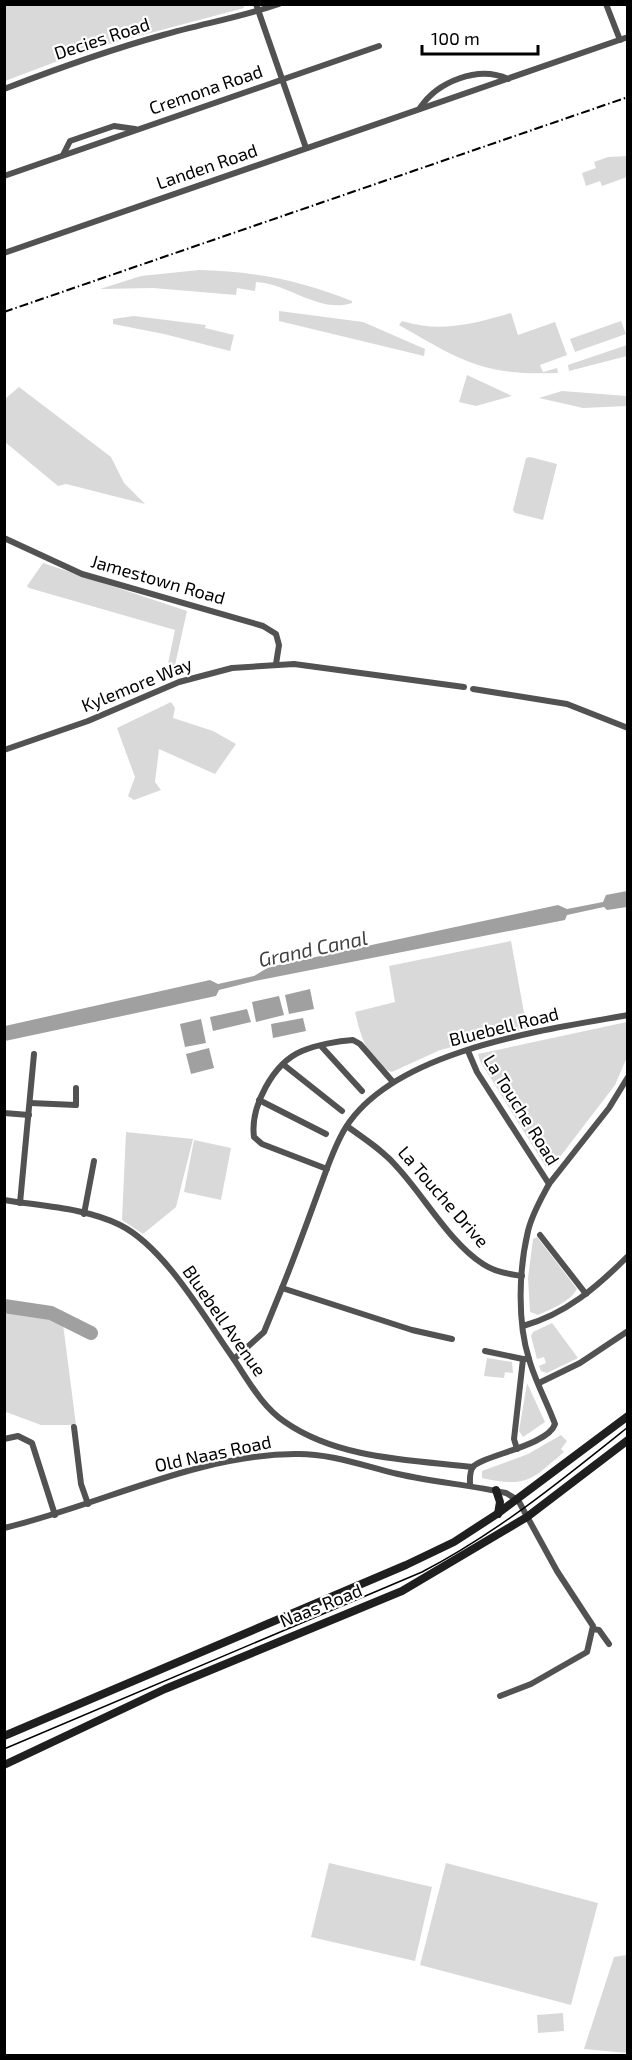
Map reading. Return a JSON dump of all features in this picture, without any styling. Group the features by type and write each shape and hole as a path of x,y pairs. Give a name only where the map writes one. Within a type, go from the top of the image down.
{"main road":[{"name":"Naas Road","path":"4,1736 406,1565 454,1542 518,1500 627,1416"},
{"name":"Naas Road","path":"4,1765 165,1689 402,1592 528,1517 627,1440"},
{"path":"496,1491 500,1502 497,1514"}],"street":[{"name":"Decies Road","path":"4,89 53,70 161,35 279,4"},
{"path":"606,4 620,40"},
{"path":"257,8 306,148"},
{"name":"Landen Road","path":"4,253 627,37"},
{"name":"Cremona Road","path":"4,176 379,45"},
{"name":"Landen Road","path":"419,109 428,95 459,79 491,73 508,79"},
{"name":"Cremona Road","path":"63,155 70,141 114,126 139,129"},
{"name":"Jamestown Road","path":"4,538 41,556 104,581 263,626 276,634 279,645 276,664"},
{"name":"Kylemore Way","path":"4,750 88,721 198,675 232,668 276,664 305,665 464,687"},
{"path":"473,689 567,704 627,728"},
{"name":"Bluebell Road","path":"234,1359 264,1332 327,1169 347,1126 363,1106 393,1082 435,1061 468,1051 627,1016"},
{"path":"327,1169 257,1141 254,1133 259,1100 284,1065 302,1050 356,1041 393,1082"},
{"path":"321,1046 362,1091"},
{"name":"La Touche Road","path":"468,1051 477,1072 549,1184"},
{"path":"20,1203 34,1054"},
{"path":"284,1065 342,1111"},
{"name":"La Touche Road","path":"517,1449 514,1436 526,1359 522,1276 529,1229 549,1184 609,1108 627,1077"},
{"path":"30,1103 76,1105 76,1088"},
{"path":"259,1100 326,1134"},
{"path":"4,1113 29,1115"},
{"name":"La Touche Drive","path":"347,1126 382,1151 397,1166 468,1253 484,1265 501,1273 522,1276"},
{"path":"84,1214 94,1161"},
{"name":"Bluebell Avenue","path":"4,1200 84,1214 120,1225 143,1242 188,1291 261,1398 291,1426 333,1444 384,1456 473,1467 517,1449 553,1428"},
{"path":"540,1235 586,1294"},
{"path":"524,1326 558,1314 586,1294 627,1256"},
{"path":"282,1288 412,1330 452,1339"},
{"path":"539,1383 580,1363 627,1331"},
{"path":"485,1352 526,1359"},
{"name":"La Touche Road","path":"526,1359 539,1383 555,1424 553,1428"},
{"path":"74,1427 81,1484 88,1504"},
{"path":"4,1439 18,1436 32,1443 55,1515"},
{"name":"Old Naas Road","path":"4,1528 55,1515 160,1480 223,1464 278,1454 316,1455 380,1470 470,1485 496,1491 518,1500"},
{"path":"380,1470 384,1456"},
{"path":"470,1485 473,1467"},
{"path":"500,1696 531,1684 587,1652 593,1629 592,1622 557,1571 518,1500"},
{"path":"593,1629 599,1630 609,1644"}],"shaded area":[{"path":"243,4 244,8 90,49 5,81 5,5"},
{"path":"627,156 627,177 602,186 600,181 586,186 582,173 596,168 594,162 608,157"},
{"path":"199,270 239,272 277,278 333,294 352,301 352,303 328,304 280,287 256,282 255,291 237,288 236,295 153,288 100,289 141,276"},
{"path":"279,311 363,322 425,349 424,356 279,321"},
{"path":"511,313 518,335 555,322 567,355 540,365 543,372 557,368 558,373 510,372 474,364 399,325 402,321 416,325 456,326"},
{"path":"134,316 206,325 205,328 234,335 230,351 113,324 113,319"},
{"path":"621,321 626,334 575,352 570,339"},
{"path":"627,345 627,356 569,371 568,365"},
{"path":"467,375 512,396 476,406 459,402"},
{"path":"19,387 111,457 124,483 145,504 66,484 58,486 5,442 5,399"},
{"path":"562,391 627,396 627,406 583,408 539,398"},
{"path":"526,458 557,464 543,520 515,513 513,510"},
{"path":"43,563 187,611 173,674 166,673 175,630 29,588 27,586"},
{"path":"171,702 175,708 173,718 213,731 236,744 215,774 159,749 155,782 161,790 134,800 128,796 135,777 117,728"},
{"path":"627,891 627,907 607,910 604,907 567,915 565,920 255,981 219,990 216,996 5,1041 5,1026 210,980 218,984 254,976 269,967 558,905 567,909 603,902 606,895"},
{"path":"511,941 527,1029 440,1050 392,1072 377,1062 366,1047 355,1012 395,1002 389,966"},
{"path":"310,989 314,1009 289,1014 285,995"},
{"path":"279,996 284,1015 256,1022 252,1002"},
{"path":"247,1009 251,1022 213,1031 210,1017"},
{"path":"303,1018 306,1031 273,1038 271,1024"},
{"path":"201,1019 206,1043 185,1047 180,1024"},
{"path":"627,1022 627,1057 615,1085 553,1166 546,1167 480,1061 478,1054"},
{"path":"209,1048 214,1068 191,1074 186,1054"},
{"path":"126,1132 193,1139 176,1207 143,1234 122,1220"},
{"path":"194,1140 231,1148 221,1200 184,1192"},
{"path":"537,1237 577,1289 565,1301 538,1315 530,1312 528,1278 533,1239"},
{"path":"5,1313 36,1315 63,1324 76,1425 41,1425 6,1412"},
{"path":"552,1323 578,1358 547,1373 541,1371 539,1366 546,1363 544,1357 537,1359 531,1336 533,1332"},
{"path":"487,1358 512,1362 513,1373 505,1372 504,1378 484,1376"},
{"path":"527,1383 545,1422 523,1437 519,1431"},
{"path":"561,1435 567,1441 561,1449 564,1452 528,1479 509,1482 482,1478 482,1471 528,1454"},
{"path":"329,1863 432,1887 415,1961 311,1937"},
{"path":"446,1863 598,1903 571,2005 420,1965"},
{"path":"627,1955 627,2053 584,2049 614,1957"},
{"path":"563,2013 564,2031 538,2033 537,2015"}],"waterway":[{"path":"4,1306 51,1313 91,1333"}],"tram line":[{"path":"4,1749 422,1572 503,1523 628,1427"}],"railway":[{"path":"4,312 628,97"}],"water label":[{"name":"Grand Canal","path":"313,949"}]}
